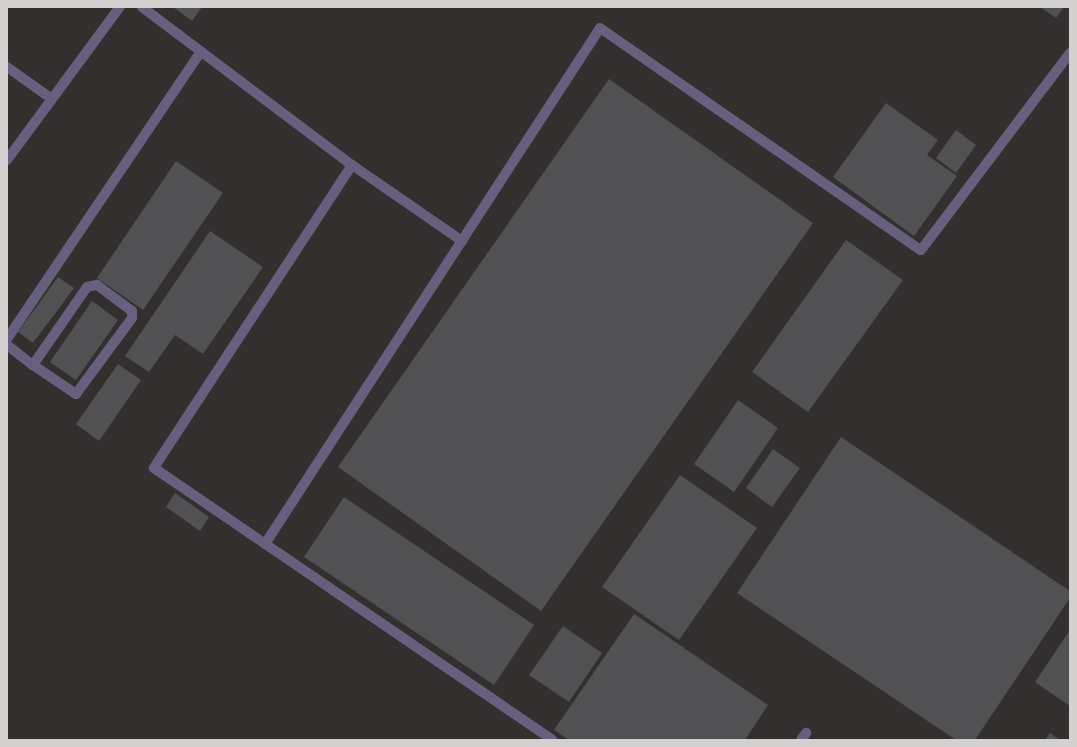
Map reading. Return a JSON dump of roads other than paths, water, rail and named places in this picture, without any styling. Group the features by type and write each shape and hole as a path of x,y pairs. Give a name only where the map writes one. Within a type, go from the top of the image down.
{"lane":[{"path":"7,160 120,7"},
{"path":"142,7 352,165 462,241"},
{"path":"265,544 600,28 920,250 1070,52"},
{"path":"7,339 201,51"},
{"path":"7,67 52,99"},
{"path":"352,165 154,468 552,740"},
{"path":"7,345 33,365 76,394 132,318 132,311 97,285 87,287 33,365"}]}
